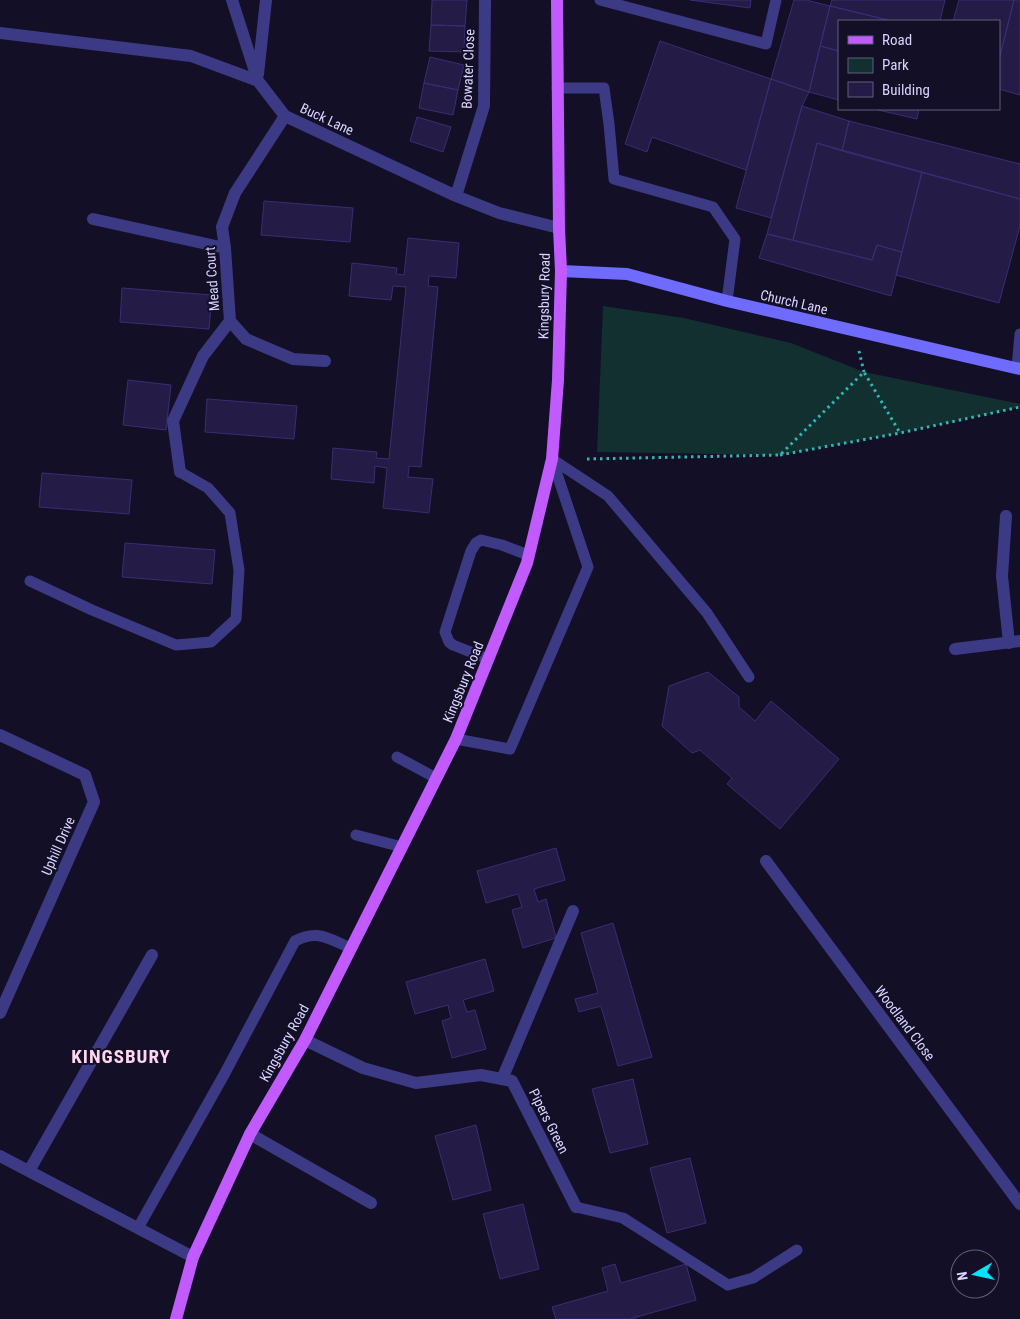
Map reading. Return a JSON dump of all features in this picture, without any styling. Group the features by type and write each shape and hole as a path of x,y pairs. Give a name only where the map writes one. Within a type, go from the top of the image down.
{"main road":[{"name":"Kingsbury Road","path":"176,1319 193,1256 250,1134 305,1040 456,739 527,563 552,459 558,380 561,271 558,228 557,0"},
{"name":"Church Lane","path":"561,271 628,274 727,302 1019,368"}],"street":[{"path":"232,0 258,81"},
{"path":"258,81 266,0"},
{"name":"Bowater Close","path":"456,196 484,106 485,0"},
{"path":"0,33 191,56 258,81"},
{"name":"Buck Lane","path":"258,81 285,116 456,196 499,213 558,228"},
{"name":"Mead Court","path":"180,472 173,421 203,356 230,321 222,227 235,193 285,116"},
{"path":"93,219 225,248"},
{"path":"230,321 246,339 293,359 325,361"},
{"path":"956,649 1015,642 1002,576 1006,516"},
{"name":"Uphill Drive","path":"0,735 85,775 94,802 0,1013"},
{"name":"Woodland Close","path":"766,861 1020,1204"},
{"path":"305,1040 363,1068 416,1083 481,1075 502,1079 573,911"},
{"path":"29,1171 152,955"},
{"name":"Pipers Green","path":"502,1079 512,1082 576,1207"},
{"path":"250,1134 371,1203"},
{"path":"0,1156 193,1256"}],"lane":[{"path":"600,0 766,44 776,0"},
{"path":"558,88 604,88 610,124 614,179 713,207 736,239 727,302"},
{"path":"1019,368 1020,334"},
{"path":"552,459 608,496 707,613 749,677"},
{"path":"456,739 510,749 588,567 552,459"},
{"path":"30,581 92,610 176,645 211,642 236,619 239,570 230,514 208,488 180,472"},
{"path":"488,659 453,645 449,642 445,632 470,552 476,543 481,540 502,545 528,555"},
{"path":"397,757 436,778"},
{"path":"356,835 402,847"},
{"path":"138,1228 296,941 306,936 318,934 351,948"},
{"path":"576,1207 623,1218 728,1285 753,1278 797,1250"}],"path":[{"path":"780,455 864,372 900,433"},
{"path":"552,459 780,455 900,433 1020,406"}],"green space":[{"path":"603,306 684,318 791,343 864,372 1020,404 1020,407 900,433 780,455 597,452"}],"building":[{"path":"432,0 467,0 465,26 431,25"},
{"path":"690,0 751,0 750,8"},
{"path":"794,0 806,0 830,6 809,92 771,79"},
{"path":"832,0 945,0 940,20 888,20 830,6"},
{"path":"959,0 1014,0 1000,56 1000,20 953,20"},
{"path":"1014,0 1020,0 1020,95 1000,89 1000,56"},
{"path":"830,6 888,20 838,20 838,51 820,46"},
{"path":"431,25 465,26 464,52 429,51"},
{"path":"660,41 771,79 746,170 652,137 647,152 625,144"},
{"path":"820,46 838,51 838,100 809,92"},
{"path":"430,57 464,65 458,90 424,83"},
{"path":"771,79 809,92 802,106 771,218 736,208"},
{"path":"424,83 458,90 453,115 419,108"},
{"path":"802,106 849,121 842,151 817,143 793,240 767,234"},
{"path":"878,110 919,110 917,119"},
{"path":"417,117 451,127 443,152 410,141"},
{"path":"849,121 1020,164 1020,199 842,151"},
{"path":"817,143 922,172 902,252 877,245 872,260 793,240"},
{"path":"922,172 1020,199 1020,226 999,303 896,275"},
{"path":"264,201 353,208 350,242 261,235"},
{"path":"767,234 872,260 877,245 902,252 891,296 759,258"},
{"path":"408,238 459,243 456,278 429,276 428,286 438,287 421,467 409,466 408,477 433,479 429,513 383,508 387,468 375,466 374,483 331,479 333,448 377,452 376,458 389,459 406,287 393,286 391,300 349,296 352,263 397,268 396,274 404,275"},
{"path":"122,288 212,295 209,329 120,322"},
{"path":"128,380 171,385 166,430 123,425"},
{"path":"207,399 297,406 294,439 205,432"},
{"path":"42,473 132,480 129,514 39,507"},
{"path":"125,543 215,550 212,584 122,577"},
{"path":"708,672 739,697 739,707 755,721 771,701 839,759 780,829 727,784 732,778 700,750 692,753 662,726 669,686"},
{"path":"556,848 565,880 534,889 538,902 546,899 556,938 523,948 512,910 522,907 518,894 486,903 477,871"},
{"path":"613,923 652,1057 618,1066 601,1006 579,1012 575,999 598,993 581,933"},
{"path":"485,959 494,991 463,1000 467,1012 475,1010 486,1049 452,1058 442,1021 451,1018 448,1005 415,1014 406,982"},
{"path":"633,1079 648,1144 610,1153 592,1089"},
{"path":"476,1125 491,1190 453,1200 435,1136"},
{"path":"690,1158 706,1223 667,1233 650,1168"},
{"path":"523,1204 539,1269 500,1279 483,1214"},
{"path":"615,1264 621,1283 686,1264 696,1300 630,1319 556,1319 552,1307 608,1291 602,1268"}],"district":[{"name":"KINGSBURY","path":"121,1056"}]}
